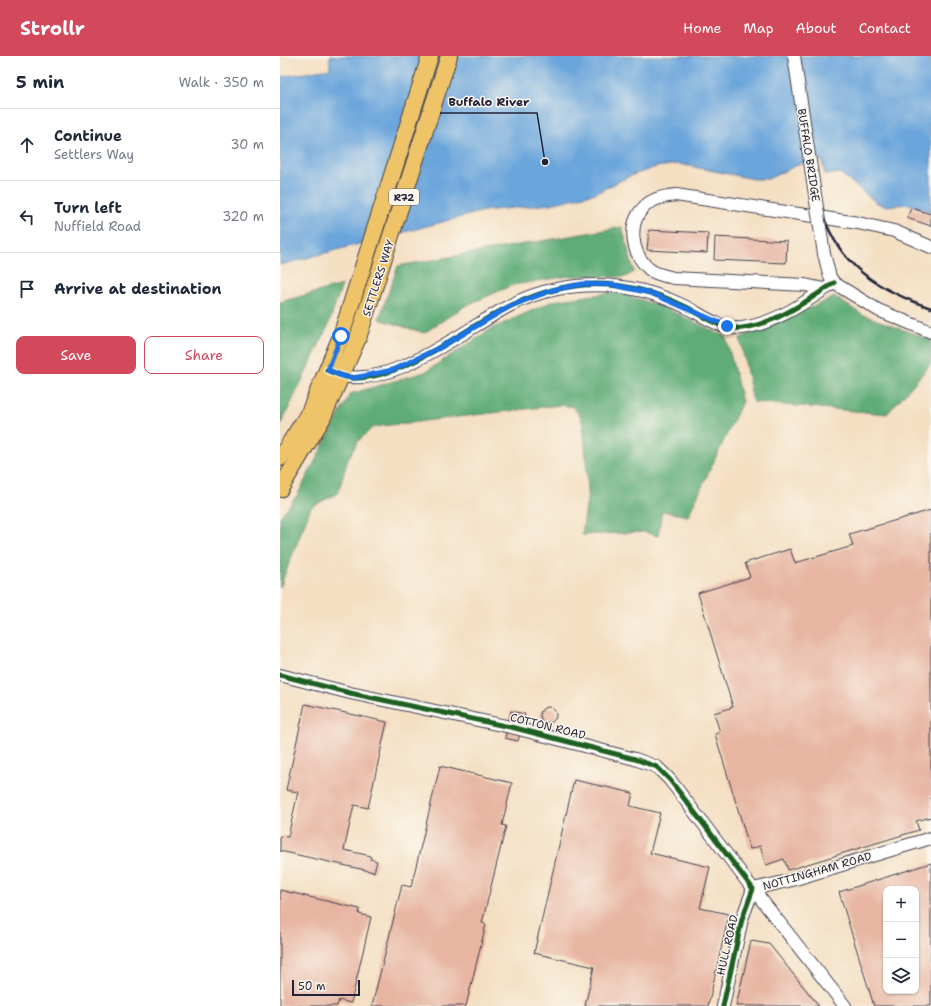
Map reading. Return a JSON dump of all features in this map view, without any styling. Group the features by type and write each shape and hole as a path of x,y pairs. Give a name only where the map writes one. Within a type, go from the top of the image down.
{"main road":[{"name":"SETTLERS WAY","path":"280,489 296,466 322,419 335,373 341,336 430,56"},
{"name":"SETTLERS WAY","path":"280,458 358,338 449,56"}],"street":[{"name":"BUFFALO BRIDGE","path":"794,56 824,254 830,277 829,286"},
{"path":"931,247 894,231 864,224 676,195 665,196 644,206 633,230 635,247 638,256 648,268 655,272 679,278 829,286 878,310 931,332"},
{"path":"335,373 354,378 364,377 406,365 510,306 532,296 569,286 603,284 638,289 666,298 716,323 734,328 753,325 781,315 829,286"},
{"name":"COTTON ROAD","path":"280,675 350,693 522,730 635,759 657,767 670,780 753,890"},
{"name":"NOTTINGHAM ROAD","path":"845,1006 753,890 792,880 931,838"},
{"name":"HULL ROAD","path":"723,1006 742,919 753,890"}],"green space":[{"path":"622,227 634,272 625,277 570,276 513,285 465,306 424,333 379,319 398,266"},
{"path":"342,285 328,326 280,426 280,302"},
{"path":"616,292 663,307 726,337 742,402 688,516 662,511 658,536 644,532 582,535 588,492 584,431 581,417 573,407 560,405 373,427 358,441 348,459 338,493 311,507 280,587 280,517 298,494 350,394 425,372 491,329 553,301"},
{"path":"835,297 861,314 931,340 931,364 887,414 753,402 740,338"}],"water":[{"path":"330,56 931,56 931,212 909,204 885,206 877,203 840,173 825,175 822,160 799,164 768,179 754,179 679,164 656,167 630,176 596,193 551,204 484,211 280,265 280,77 330,69"}],"building":[{"path":"911,208 931,214 931,226 907,218"},
{"path":"649,230 708,233 707,253 647,250"},
{"path":"715,237 787,241 786,263 714,260"},
{"path":"931,510 931,817 916,821 919,830 788,870 784,859 766,865 760,846 750,849 715,734 720,732 714,713 733,707 698,593 750,577 745,563 790,549 795,563 853,546 849,534"},
{"path":"305,704 387,722 368,808 354,805 344,850 371,856 370,859 377,861 374,872 280,851 280,836 288,837 298,792 286,790"},
{"path":"548,707 555,712 556,715 551,722 548,723 541,718 540,715 545,708"},
{"path":"511,711 525,714 518,741 505,738"},
{"path":"440,766 512,783 502,825 506,826 482,923 486,924 466,1006 372,1006 402,885 411,887"},
{"path":"574,780 633,793 630,806 660,813 650,853 710,867 700,908 729,914 708,1006 585,1006 594,967 534,953"},
{"path":"931,863 931,1006 874,1006 839,892"},
{"path":"280,890 360,909 359,914 371,917 351,1003 339,1000 337,1006 280,1006"},
{"path":"751,941 769,944 819,1006 736,1006"}],"railway":[{"path":"796,56 817,193 823,216 832,236 843,253 871,280 909,300 931,308"}],"cycle path":[{"path":"327,370 353,378 370,377 387,372 423,357 488,318 513,305 537,295 561,288 585,285 609,285 634,288 660,296 686,307 720,325 742,328 754,326 778,317 802,304 834,283"},
{"path":"280,675 350,693 515,728 635,759 657,767 670,780 753,889 742,919 723,1006"}],"place":[{"name":"Buffalo River","path":"545,162"}],"route":[{"path":"341,336 328,370 342,376 354,378 364,377 393,370 406,365 439,348 510,306 532,296 552,290 583,284 614,285 651,293 686,307 716,323 727,326"}]}
